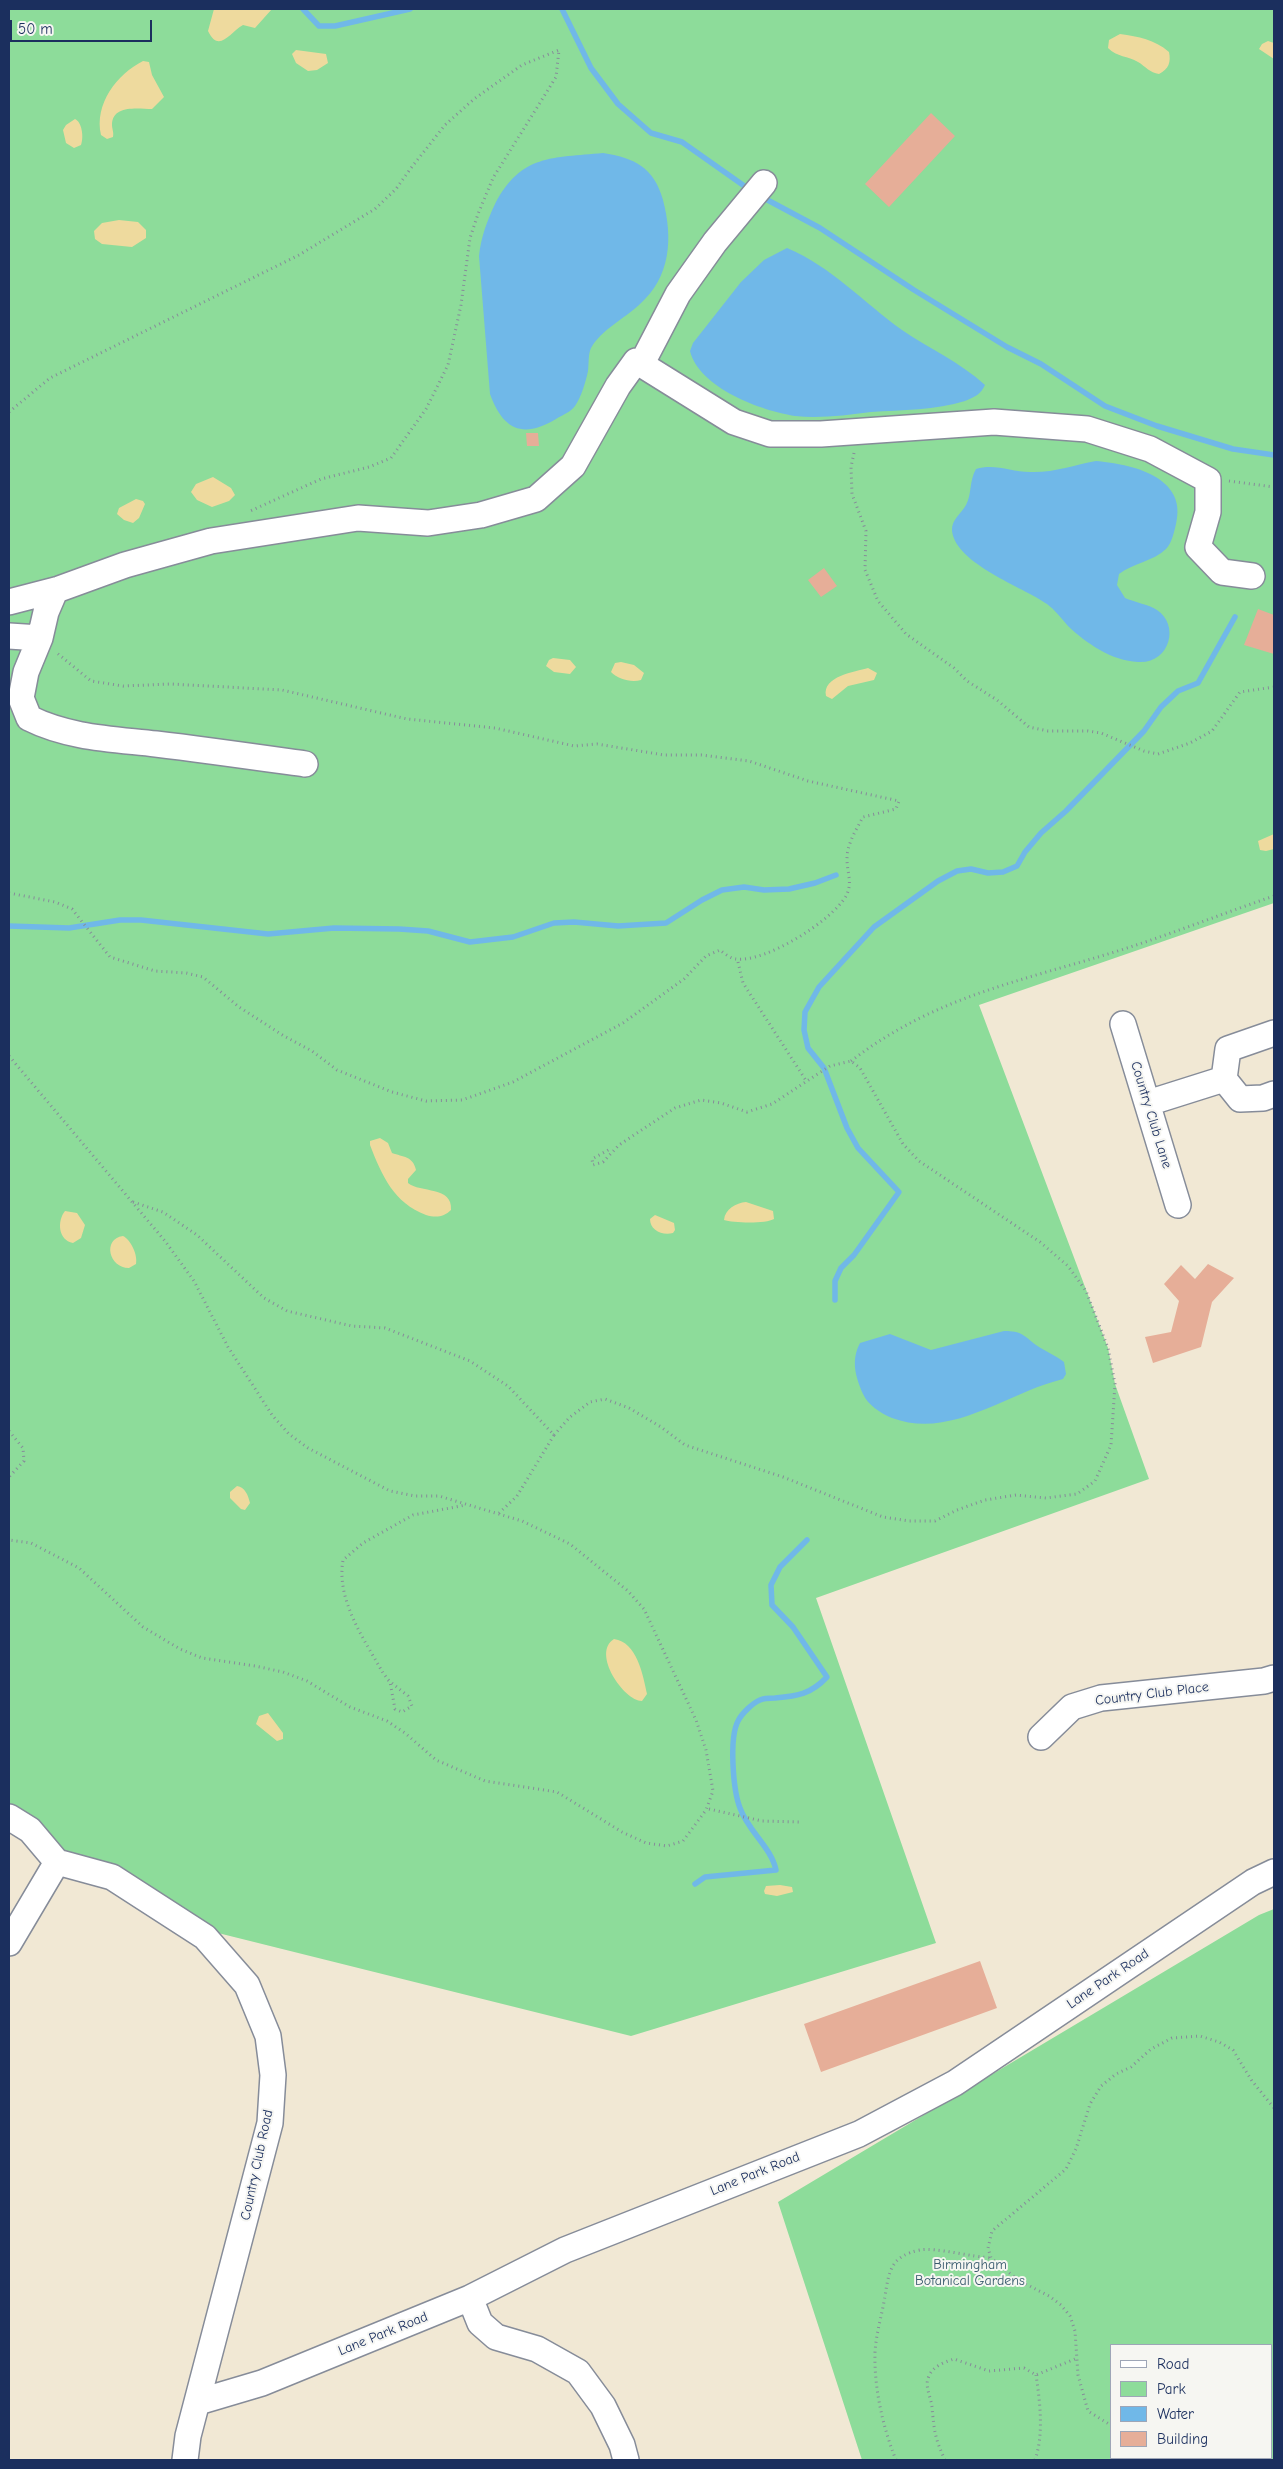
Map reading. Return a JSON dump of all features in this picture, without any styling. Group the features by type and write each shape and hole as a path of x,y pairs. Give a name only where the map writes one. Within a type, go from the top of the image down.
{"street":[{"path":"641,365 678,294 715,242 764,183"},
{"path":"9,602 55,590 125,565 211,541 358,518 428,523 481,515 536,499 573,466 618,386 636,361 734,422 770,434 858,431 994,422 1087,429 1150,449 1208,480 1208,512 1198,546 1222,572 1252,576"},
{"path":"55,590 46,612 40,638 15,699 29,718 46,727 81,736 305,764"},
{"path":"9,636 40,638"},
{"name":"Country Club Lane","path":"1123,1024 1178,1205"},
{"path":"1274,1033 1228,1049 1224,1079 1240,1099 1263,1098 1274,1094"},
{"path":"1148,1103 1224,1079"},
{"name":"Country Club Place","path":"1042,1737 1072,1707 1101,1698 1264,1681 1274,1678"},
{"path":"9,1817 30,1830 58,1862 9,1943"},
{"name":"Country Club Road","path":"58,1862 112,1877 205,1937 247,1985 268,2036 273,2075 270,2124 188,2436 185,2460"},
{"name":"Lane Park Road","path":"198,2402 262,2383 470,2298 565,2250 859,2134 955,2083 1253,1882 1274,1872"},
{"path":"470,2298 480,2323 496,2337 537,2349 578,2372 604,2406 622,2445 626,2460"}],"path":[{"path":"9,412 50,378 299,255 375,209 396,189 445,125 474,99 522,65 559,50 556,77 493,178 478,214 470,238 461,305 448,366 426,408 391,458 369,467 321,479 239,516"},
{"path":"858,431 851,476 852,494 866,531 865,570 878,601 890,618 912,639 954,668 967,682 997,700 1029,727 1048,731 1088,731 1101,733 1144,751 1158,754 1190,743 1212,731 1240,692 1274,688"},
{"path":"1208,480 1248,482 1274,486"},
{"path":"9,893 55,902 72,909 110,957 155,971 186,973 203,977 254,1017 312,1051 337,1070 392,1092 426,1101 462,1100 513,1082 591,1042 623,1023 684,979 706,956 720,950 736,960 754,957 806,934 832,913 846,896 851,882 847,859 852,836 863,817 896,809 899,801 808,781 749,761 701,755 664,755 597,744 574,746 496,728 407,719 282,690 171,684 123,686 90,681 40,638"},
{"path":"610,1149 592,1159 593,1165 603,1162 619,1145 675,1108 701,1100 721,1103 747,1112 772,1104 830,1066 851,1061 878,1040 933,1010 989,988 1124,949 1274,896"},
{"path":"738,962 743,983 807,1082"},
{"path":"9,1056 49,1106 133,1201 194,1281 228,1347 272,1415 289,1434 308,1448 390,1491 415,1496 439,1496 522,1521 570,1544 628,1591 644,1609 696,1720 711,1776 713,1791 706,1810 683,1841 667,1846 646,1843 605,1823 557,1792 485,1781 436,1760 405,1733 387,1721 350,1707 307,1681 283,1672 202,1658 180,1649 143,1626 79,1568 31,1543 9,1540"},
{"path":"497,1515 517,1496 554,1435 570,1417 590,1402 605,1399 629,1408 661,1427 685,1445 782,1477 883,1517 909,1521 934,1521 985,1500 1016,1495 1046,1498 1077,1494 1095,1481 1111,1444 1115,1384 1108,1348 1086,1291 1068,1266 1040,1242 919,1161 903,1144 860,1068 851,1061"},
{"path":"133,1201 163,1212 197,1235 264,1298 287,1311 352,1326 384,1328 470,1361 508,1386 554,1435"},
{"path":"9,1431 23,1448 24,1461 9,1477"},
{"path":"388,1680 408,1696 412,1706 408,1710 402,1712 395,1709 388,1680 356,1624 344,1594 341,1573 343,1560 363,1543 413,1515 467,1505"},
{"path":"709,1809 762,1821 800,1822"},
{"path":"991,2258 988,2248 992,2232 1066,2169 1076,2149 1090,2104 1101,2086 1116,2074 1131,2067 1158,2045 1172,2038 1186,2036 1200,2036 1219,2042 1233,2050 1252,2081 1274,2108"},
{"path":"896,2460 881,2408 875,2354 880,2313 890,2268 902,2257 920,2249 991,2258 1018,2280 1061,2305 1070,2316 1075,2331 1078,2375 1088,2410 1104,2423 1110,2425"},
{"path":"945,2460 934,2435 928,2378 932,2370 954,2359 989,2371 1024,2368 1036,2375"},
{"path":"1036,2375 1076,2359"},
{"path":"1035,2460 1038,2452 1040,2423 1036,2375"}],"green space":[{"path":"9,9 1274,9 1274,903 979,1005 1108,1348 1115,1384 1149,1479 816,1598 936,1943 631,2036 210,1931 62,1855 9,1808"},
{"name":"Birmingham Botanical Gardens","path":"1274,1909 1274,2460 862,2460 778,2202 1259,1915"}],"sand":[{"path":"214,9 272,9 255,28 243,25 225,39 216,41 208,31"},
{"path":"1120,34 1146,39 1158,44 1169,52 1170,59 1167,67 1159,74 1150,71 1134,60 1111,51 1108,48 1109,40"},
{"path":"1268,41 1274,43 1274,59 1259,49 1262,44"},
{"path":"296,50 326,54 328,63 317,70 308,71 296,63 292,54"},
{"path":"143,61 149,62 152,75 164,97 152,109 127,109 116,114 112,125 113,137 107,139 101,135 100,123 104,101 116,82"},
{"path":"75,119 81,126 82,138 81,145 74,148 66,143 63,130 66,125"},
{"path":"119,220 138,222 146,230 146,238 132,247 102,244 95,239 94,231 102,223"},
{"path":"213,477 231,488 235,495 229,501 212,507 197,500 191,492 196,484"},
{"path":"136,499 143,501 145,504 139,518 133,523 124,520 117,514 119,508"},
{"path":"553,658 570,660 576,667 570,674 554,672 546,666 549,660"},
{"path":"621,662 634,665 644,673 641,680 625,680 611,672 615,663"},
{"path":"868,668 877,673 874,680 848,686 832,699 826,696 826,689 834,679"},
{"path":"1274,834 1274,849 1260,850 1258,841"},
{"path":"380,1138 388,1143 392,1153 407,1158 415,1165 416,1170 408,1179 408,1183 435,1191 447,1197 451,1210 440,1216 426,1215 415,1210 397,1196 379,1167 370,1145 370,1141"},
{"path":"746,1202 773,1211 774,1219 764,1222 724,1220 726,1213 732,1207"},
{"path":"65,1211 77,1213 85,1225 81,1238 73,1243 64,1238 60,1230 62,1215"},
{"path":"655,1215 674,1223 675,1230 673,1233 665,1234 654,1229 650,1219"},
{"path":"123,1236 131,1244 136,1256 136,1264 129,1268 122,1267 117,1263 111,1253 110,1247 112,1242 116,1238"},
{"path":"237,1486 246,1492 250,1503 245,1510 241,1509 230,1498 230,1492"},
{"path":"614,1639 622,1641 628,1646 638,1660 647,1694 642,1701 635,1699 619,1685 608,1665 606,1655 608,1646"},
{"path":"268,1713 283,1733 283,1739 277,1741 256,1724 259,1716"},
{"path":"780,1885 792,1887 793,1892 777,1896 765,1894 766,1886"}],"water":[{"path":"603,153 633,161 654,179 663,200 668,228 667,256 663,269 658,282 650,294 601,335 591,348 585,384 573,408 534,429 516,428 501,416 490,394 479,256 485,229 495,204 505,188 527,167 553,158"},
{"path":"787,248 833,275 902,330 965,369 985,385 982,391 975,397 965,401 942,406 814,417 795,416 766,409 734,396 718,387 696,364 690,351 693,343 741,282 764,260"},
{"path":"1096,461 1125,466 1154,476 1165,484 1174,495 1177,508 1176,524 1170,544 1156,556 1119,574 1117,585 1125,598 1157,610 1164,617 1168,625 1170,634 1164,650 1158,657 1149,661 1128,661 1109,655 1091,645 1068,626 1047,604 977,564 956,543 952,531 955,520 968,501 972,478 976,469 996,467 1023,472 1039,472"},
{"path":"1004,1331 1022,1334 1064,1362 1066,1374 1063,1379 978,1412 936,1423 914,1423 892,1418 871,1405 860,1387 855,1362 860,1343 890,1334 931,1350"}],"building":[{"path":"931,113 955,136 889,207 865,184"},
{"path":"526,433 538,433 539,446 527,446"},
{"path":"824,568 837,586 821,597 808,580"},
{"path":"1258,609 1274,615 1274,654 1244,645"},
{"path":"1208,1264 1234,1278 1212,1302 1201,1347 1153,1363 1145,1337 1171,1332 1179,1301 1164,1284 1181,1265 1195,1279"},
{"path":"980,1961 997,2008 821,2072 804,2024"}],"waterway":[{"path":"303,9 319,26 335,26 410,9"},
{"path":"562,9 591,68 618,104 651,133 682,142 750,190"},
{"path":"760,196 820,228 914,290 1007,347 1041,364 1105,406 1157,426 1233,449 1274,455"},
{"path":"835,1300 835,1281 841,1268 854,1255 899,1192 858,1148 847,1128 824,1068 808,1048 804,1030 805,1012 819,987 874,927 938,881 957,871 971,869 988,873 1003,872 1017,866 1025,852 1041,833 1066,811 1144,731 1161,707 1178,691 1198,683 1235,617"},
{"path":"9,926 69,928 120,920 141,920 268,934 334,928 399,929 428,931 470,942 513,937 554,923 574,922 618,926 666,923 702,900 722,890 744,887 764,890 789,889 815,883 836,875"},
{"path":"695,1884 705,1877 776,1870 765,1846 748,1824 740,1808 735,1789 734,1739 738,1721 754,1703 763,1699 791,1696 810,1691 827,1677 793,1627 772,1605 771,1585 780,1567 807,1540"}]}
